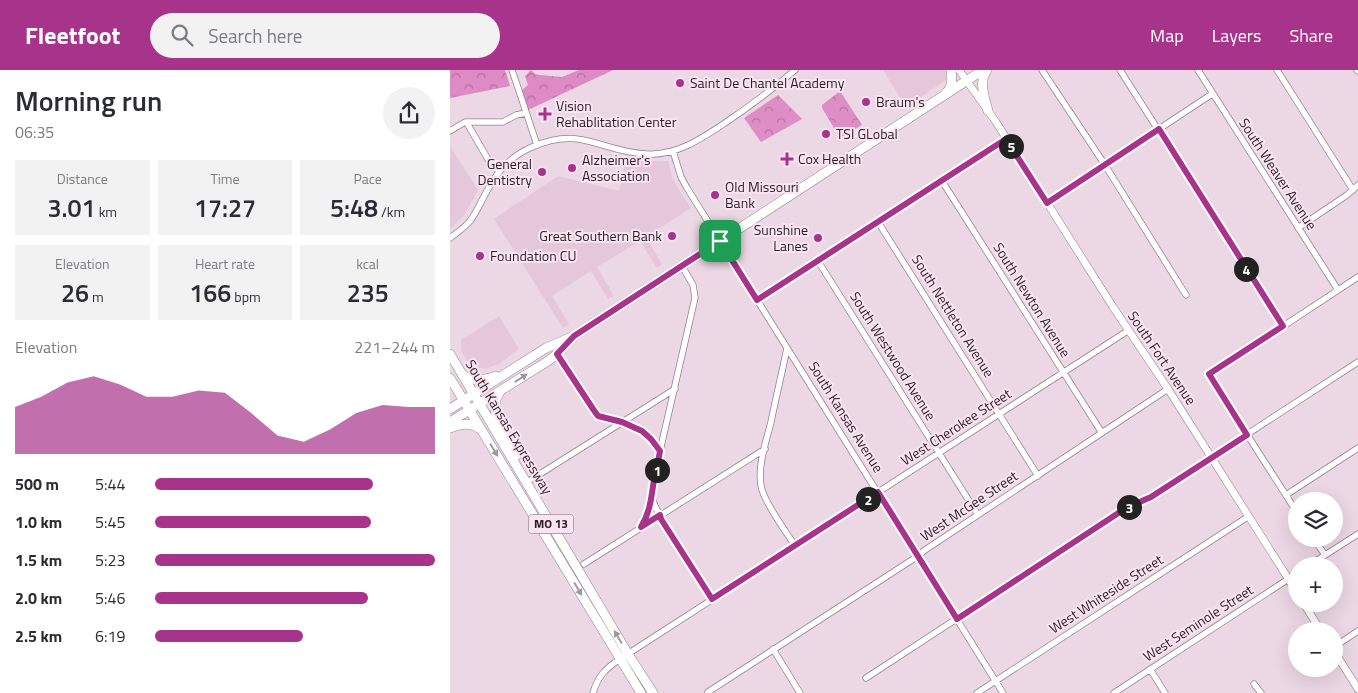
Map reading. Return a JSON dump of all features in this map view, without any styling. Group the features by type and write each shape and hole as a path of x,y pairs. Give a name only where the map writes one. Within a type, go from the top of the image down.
{"main road":[{"path":"938,100 950,90 952,81 951,70"},
{"path":"462,373 473,380 489,378 546,348 574,336 983,70"},
{"path":"988,70 985,73 983,84 984,98 988,111"},
{"path":"450,422 557,354 574,336"},
{"path":"450,409 546,348"},
{"name":"South Kansas Expressway","path":"450,354 530,483 628,654 653,693"},
{"name":"South Kansas Expressway","path":"450,378 641,693"},
{"path":"504,388 496,400 496,412 501,426 530,483"},
{"path":"450,428 468,424 482,430"}],"street":[{"path":"512,70 537,145"},
{"path":"450,238 471,220 499,171 517,155 537,145 554,139 571,138 589,140 639,154 673,151 699,140 746,109 795,70"},
{"name":"South Fort Avenue","path":"960,70 1212,457 1288,577"},
{"path":"1042,70 1186,295"},
{"path":"1120,70 1283,326"},
{"name":"South Weaver Avenue","path":"1198,70 1338,290"},
{"path":"1276,70 1353,190"},
{"path":"1047,203 1212,94"},
{"path":"450,131 465,122 503,122 526,112"},
{"path":"470,122 468,125 478,144 490,162 499,171"},
{"path":"757,300 1006,139"},
{"name":"South Kansas Avenue","path":"673,151 683,182 1003,693"},
{"name":"South Newton Avenue","path":"942,181 1102,433"},
{"path":"1298,228 1347,195 1358,185"},
{"name":"South Nettleton Avenue","path":"878,222 1038,476"},
{"name":"South Westwood Avenue","path":"818,261 978,515"},
{"path":"641,527 647,517 652,499 660,451 695,295 692,282 682,266"},
{"path":"1288,498 1209,374 1358,277"},
{"name":"West Cherokee Street","path":"593,693 602,673 620,659 1129,330"},
{"path":"787,348 764,449 760,480 768,504 795,546"},
{"path":"557,354 598,416 635,427 645,433 660,451"},
{"path":"866,678 1126,508 1151,497 1358,362"},
{"path":"530,483 675,389"},
{"name":"West McGee Street","path":"709,692 918,556 1168,389"},
{"path":"1286,495 1358,448"},
{"path":"584,564 764,449"},
{"path":"652,499 661,519 712,599"},
{"name":"West Whiteside Street","path":"978,693 1249,516"},
{"path":"1322,557 1358,534"},
{"path":"1320,547 1325,555"},
{"name":"West Seminole Street","path":"1114,693 1288,580"},
{"path":"1343,641 1358,631"},
{"path":"773,650 800,693"},
{"path":"1343,665 1358,689"},
{"path":"1150,669 1165,693"},
{"path":"1254,684 1261,693"}],"shaded area":[{"path":"883,70 945,70 946,80 906,107"},
{"path":"450,146 478,190 465,214 450,229"},
{"path":"626,159 668,161 672,177 691,208 646,237 662,264 657,268 640,241 597,267 614,296 608,299 591,271 552,296 569,324 563,328 494,219 558,176 619,191"},
{"path":"499,316 519,349 499,364 485,369 474,366 466,359 462,352 461,340"}],"green space":[{"path":"450,70 505,70 510,86 450,98"},
{"path":"531,70 535,74 562,77 579,70 613,70 528,110 522,90 528,85 525,76"},
{"path":"840,91 862,125 842,137 837,133 822,108 822,105"},
{"path":"778,95 802,119 761,142 744,118"}],"place":[{"name":"Saint De Chantel Academy","path":"680,83"},
{"name":"Braum's","path":"866,102"},
{"name":"Vision Rehablitation Center","path":"545,114"},
{"name":"TSI GLobal","path":"826,134"},
{"name":"Cox Health","path":"787,159"},
{"name":"Alzheimer's Association","path":"572,168"},
{"name":"General Dentistry","path":"542,172"},
{"name":"Old Missouri Bank","path":"715,195"},
{"name":"Great Southern Bank","path":"672,236"},
{"name":"Sunshine Lanes","path":"818,238"},
{"name":"Foundation CU","path":"480,256"}],"route":[{"path":"1159,129 1283,326 1209,374 1247,435 1151,497 1126,508 957,619 878,492 712,599 660,515 641,527 647,517 652,499 660,451 648,436 639,429 622,422 598,416 557,354 574,336 720,241 757,300 1006,139 1047,203 1159,129"}]}
